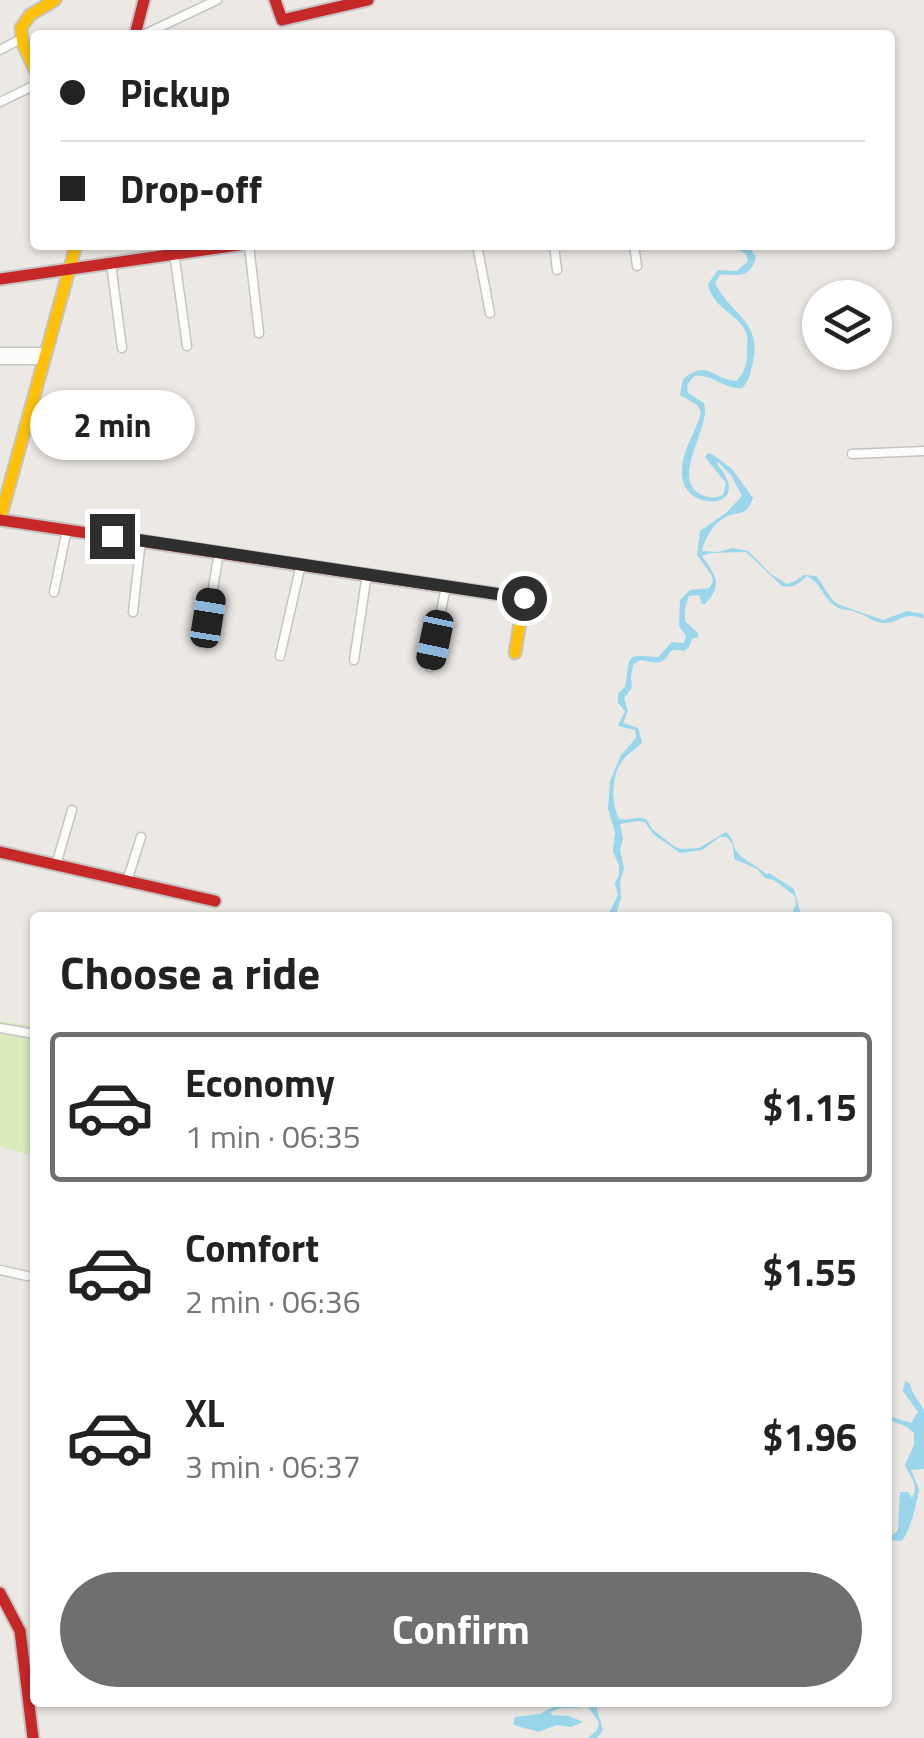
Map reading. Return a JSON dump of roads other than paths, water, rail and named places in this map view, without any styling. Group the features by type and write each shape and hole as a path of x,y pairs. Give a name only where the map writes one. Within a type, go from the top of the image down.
{"street":[{"path":"30,58 19,27 23,20 55,0"},
{"path":"136,30 144,0"},
{"path":"154,30 217,0"},
{"path":"275,0 282,20 368,0"},
{"path":"0,50 22,39"},
{"path":"0,102 30,88"},
{"path":"75,250 0,519 524,598 515,652"},
{"path":"0,279 111,264 174,250 187,346"},
{"path":"251,250 260,333"},
{"path":"478,250 490,314"},
{"path":"555,250 557,270"},
{"path":"635,250 637,266"},
{"path":"111,264 122,348"},
{"path":"0,352 45,356"},
{"path":"0,360 45,356"},
{"path":"852,454 924,451"},
{"path":"54,592 67,529"},
{"path":"133,612 142,540"},
{"path":"208,618 219,552"},
{"path":"280,656 301,564"},
{"path":"354,660 367,574"},
{"path":"430,668 446,586"},
{"path":"56,865 72,810"},
{"path":"128,881 141,837"},
{"path":"0,852 215,901"},
{"path":"0,1028 30,1033"},
{"path":"0,1270 27,1276"},
{"path":"0,1593 20,1631 33,1738"}],"water":[{"path":"738,250 752,250 756,258 746,273 720,275 715,283 750,329 755,351 752,366 742,388 701,376 694,376 687,385 688,393 704,403 705,413 689,476 700,494 711,498 723,495 726,483 705,457 712,454 732,469 753,498 745,511 717,523 702,551 748,551 787,584 804,575 816,576 836,603 883,620 907,611 923,614 924,619 911,616 885,623 839,608 807,576 796,585 782,586 746,552 702,556 716,585 705,604 699,595 689,596 685,621 698,637 684,651 671,651 661,662 640,660 633,665 632,688 624,698 628,711 623,723 638,728 642,742 616,773 616,813 619,819 647,820 652,829 682,849 699,848 726,832 740,855 794,889 800,912 793,910 795,896 757,869 734,859 733,845 727,837 720,837 702,850 680,853 653,834 645,822 637,821 620,824 624,868 621,898 617,912 610,912 618,895 615,883 619,865 613,852 615,832 608,809 610,781 621,755 636,738 635,730 618,726 625,711 618,703 618,693 625,687 631,659 658,657 672,642 684,643 686,636 679,626 680,600 690,590 709,588 713,582 697,555 700,531 742,496 731,475 718,462 727,480 729,491 723,498 703,500 685,486 684,456 701,412 680,395 683,379 698,370 736,381 742,375 746,364 744,329 716,301 708,284 718,270 737,271 748,261 746,254"},
{"path":"905,1381 924,1410 924,1469 911,1470 919,1489 902,1541 892,1540 892,1535 898,1530 900,1492 908,1492 912,1498 914,1493 905,1465 914,1445 914,1433 892,1421 892,1417 911,1423 918,1412 903,1391"},
{"path":"553,1707 581,1707 551,1712 583,1722 538,1732 513,1724 515,1717 540,1714"},
{"path":"588,1707 597,1707 603,1730 597,1738 588,1738 599,1723"}]}
